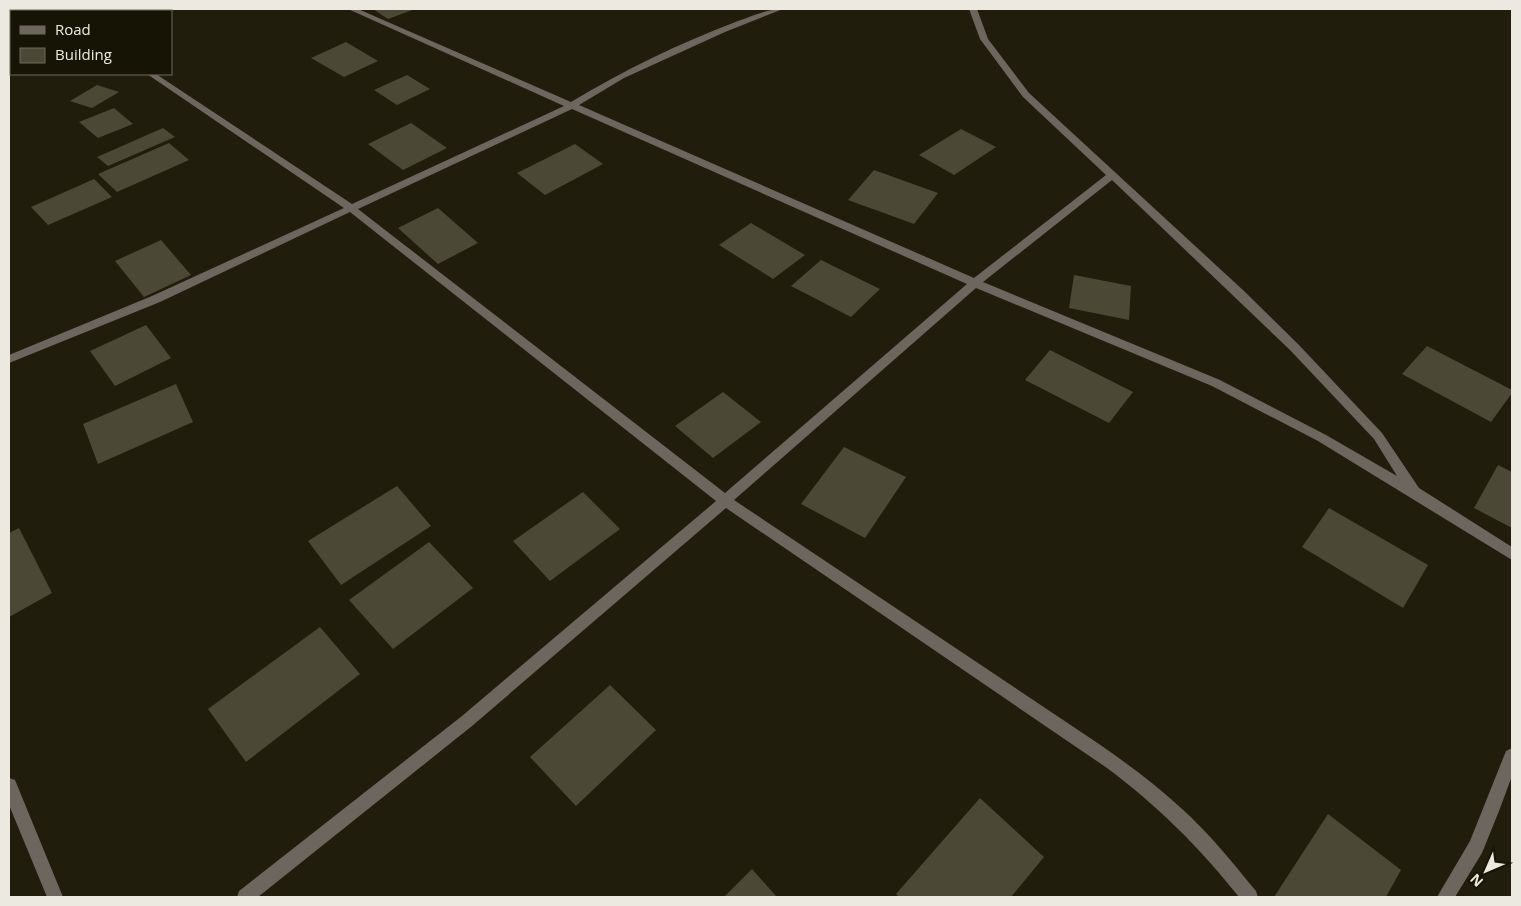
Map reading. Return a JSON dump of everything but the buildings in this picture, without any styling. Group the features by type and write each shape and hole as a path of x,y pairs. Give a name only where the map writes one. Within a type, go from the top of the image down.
{"street":[{"path":"352,9 975,283 1216,383 1322,438 1414,492 1512,554"},
{"path":"9,359 156,299 573,105 621,76 722,30 779,9"},
{"path":"973,9 984,39 1026,95 1240,294 1333,387 1378,436 1414,492"},
{"path":"152,75 351,208 725,501 1090,747 1138,782 1177,814 1223,863 1250,897"},
{"path":"245,897 467,721 725,501 975,283 1112,175"},
{"path":"1445,897 1454,887 1478,844 1512,756"},
{"path":"9,786 55,897"}]}
